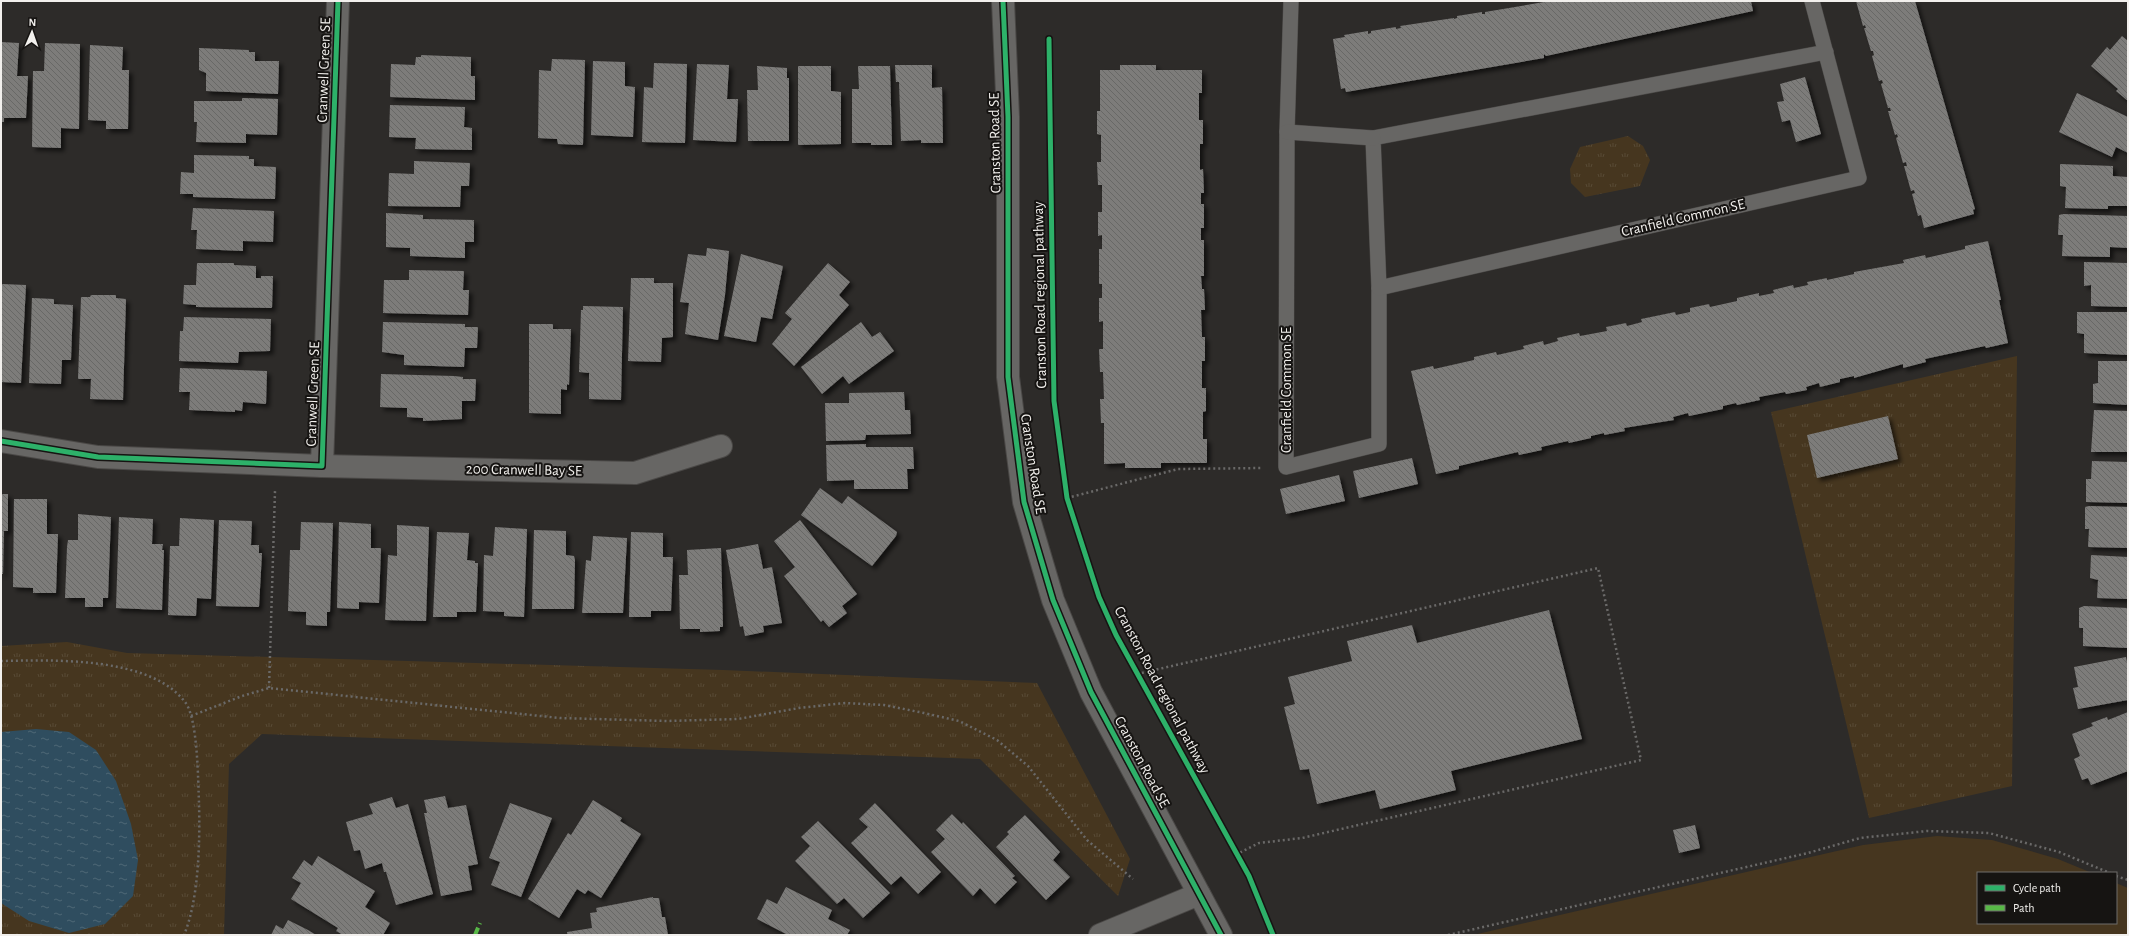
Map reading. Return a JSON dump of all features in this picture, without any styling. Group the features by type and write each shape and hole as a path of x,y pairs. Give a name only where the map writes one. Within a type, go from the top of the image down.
{"street":[{"name":"Cranwell Green SE","path":"1,441 98,457 322,466 338,1"},
{"name":"Cranston Road SE","path":"1003,1 1008,117 1008,378 1024,502 1053,600 1079,663 1095,698 1221,935"},
{"name":"200 Cranwell Bay SE","path":"322,466 635,473 721,446"},
{"path":"1100,935 1199,894"}],"lane":[{"name":"Cranfield Common SE","path":"1291,1 1288,132 1286,467 1379,444 1379,288 1373,138"},
{"name":"Cranfield Common SE","path":"1379,288 1859,178 1812,1"},
{"path":"1288,132 1373,138 1826,52"}],"path":[{"path":"1067,498 1178,469 1286,467"},
{"path":"269,688 275,489"},
{"path":"1066,490 1069,505"},
{"path":"1137,674 1598,568 1641,760 1302,838 1259,844 1237,854"},
{"path":"1,661 79,661 132,671 165,683 186,702 191,716 198,772 199,818 192,917 184,935"},
{"path":"191,716 242,696 269,688 560,718 667,721 738,719 799,708 845,703 884,705 959,721 998,740 1028,766 1087,840 1133,879"},
{"path":"1448,935 1800,855 1860,838 1927,831 1989,834 2059,852 2108,872"},
{"path":"1234,847 1240,859"},
{"path":"2117,876 2128,880"}],"green space":[{"path":"1628,136 1643,146 1650,160 1640,186 1585,197 1571,183 1570,169 1580,147"},
{"path":"2017,356 2012,786 1869,818 1771,412"},
{"path":"67,642 127,653 723,670 1037,683 1130,859 1118,896 980,759 262,734 229,764 224,935 1,935 1,646"},
{"path":"1937,836 1992,840 2058,859 2090,872 1977,872 1977,924 2117,924 2117,883 2128,888 2128,935 1473,935 1863,845"}],"water":[{"path":"36,729 69,732 96,750 116,781 131,824 138,860 133,896 105,924 69,933 29,921 1,903 1,732"}],"building":[{"path":"1550,1 1751,1 1753,11 1546,56 1544,54 1544,58 1346,92 1345,88 1341,89 1333,39 1345,37 1344,35 1368,31 1368,34 1371,33 1371,31 1396,27 1396,29 1401,28 1400,26 1454,19 1457,18 1457,16 1482,12 1482,14 1485,14 1485,12"},
{"path":"1856,1 1915,1 1975,209 1973,210 1974,214 1924,228 1921,215 1918,216 1912,194 1915,193 1914,190 1911,191 1904,166 1907,166 1906,162 1903,163 1896,138 1898,137 1897,134 1895,135 1888,111 1891,111 1890,108 1888,108 1881,84 1883,83 1882,80 1879,81 1872,56 1874,55 1873,51 1871,51 1864,28 1866,28 1865,25 1863,26"},
{"path":"2122,36 2128,41 2128,101 2116,91 2118,89 2091,66 2107,47 2110,50"},
{"path":"1,42 19,43 17,76 28,76 26,118 4,118 4,122 1,122"},
{"path":"45,43 80,44 79,129 61,128 61,148 32,147 33,71 44,71"},
{"path":"90,45 123,47 122,70 129,70 128,129 106,129 106,121 88,120"},
{"path":"199,48 249,50 249,52 255,52 255,61 279,61 278,94 206,91 206,73 199,70"},
{"path":"421,55 471,57 471,76 475,76 475,100 390,97 391,64 415,65 416,57 421,57"},
{"path":"552,59 585,60 583,145 558,144 557,139 538,138 539,70 551,71"},
{"path":"593,61 625,62 625,86 635,87 633,137 591,135"},
{"path":"654,63 687,64 685,143 642,142 644,87 653,88"},
{"path":"697,64 729,65 727,99 738,99 736,142 693,140"},
{"path":"895,65 932,65 932,88 942,87 943,143 921,143 921,140 901,141 899,82 896,82"},
{"path":"1120,65 1156,65 1156,70 1202,70 1202,93 1199,93 1199,120 1203,120 1203,144 1200,144 1200,170 1203,169 1204,193 1201,193 1201,204 1204,204 1204,228 1201,228 1201,240 1204,240 1204,276 1201,276 1202,289 1204,289 1205,310 1201,310 1202,337 1205,337 1205,361 1202,361 1202,388 1206,388 1206,411 1203,412 1203,439 1207,439 1207,463 1161,463 1161,468 1125,468 1125,463 1104,464 1104,423 1101,423 1100,399 1104,399 1103,372 1100,372 1099,349 1103,349 1103,321 1099,322 1099,298 1102,298 1102,284 1099,284 1099,249 1102,249 1102,235 1098,236 1098,212 1102,212 1102,185 1098,185 1097,162 1101,162 1101,135 1097,134 1097,111 1100,111 1100,70 1120,70"},
{"path":"757,66 787,68 787,78 789,78 789,141 748,141 747,90 758,90"},
{"path":"798,66 831,66 831,91 841,92 841,144 798,145"},
{"path":"858,66 890,66 892,145 852,143 852,89 859,89"},
{"path":"1805,77 1821,134 1796,142 1790,120 1782,122 1777,102 1784,101 1780,84"},
{"path":"2077,93 2128,117 2128,153 2116,147 2112,157 2059,132"},
{"path":"242,98 278,99 277,135 246,134 246,143 196,142 197,122 194,122 194,101 242,101"},
{"path":"390,105 465,107 464,127 472,128 472,150 415,149 416,138 389,137"},
{"path":"194,155 249,156 249,159 254,159 254,166 276,167 275,199 193,197 193,194 180,194 181,172 194,173"},
{"path":"414,161 470,163 469,186 461,186 460,207 388,206 389,173 414,174"},
{"path":"2060,164 2113,166 2113,176 2128,177 2128,206 2108,206 2108,209 2065,208 2066,187 2060,186"},
{"path":"193,208 274,211 273,242 243,241 243,251 196,249 197,230 191,230"},
{"path":"386,213 423,215 423,219 474,220 474,242 465,242 465,258 410,256 410,248 386,247"},
{"path":"2059,215 2128,216 2128,248 2110,247 2110,257 2062,256 2063,235 2058,235"},
{"path":"1988,241 2001,300 1999,300 2008,343 1986,348 1985,346 1925,359 1926,362 1903,368 1903,364 1854,378 1854,376 1840,379 1840,382 1820,387 1819,383 1806,387 1807,390 1759,397 1760,400 1737,405 1736,403 1723,406 1723,409 1689,416 1688,413 1673,417 1674,420 1624,428 1625,431 1604,435 1604,433 1591,436 1591,438 1569,443 1568,441 1541,447 1542,450 1519,455 1518,452 1459,466 1459,469 1436,474 1411,371 1433,366 1434,369 1474,360 1474,357 1496,352 1497,355 1524,349 1523,346 1543,341 1544,345 1558,341 1557,338 1579,333 1580,336 1607,331 1606,327 1626,323 1627,326 1642,322 1641,319 1675,312 1676,315 1690,312 1690,308 1709,304 1710,307 1737,301 1737,298 1759,293 1759,296 1774,293 1773,290 1793,285 1794,288 1808,285 1807,282 1827,278 1827,280 1854,274 1854,272 1904,263 1903,260 1925,255 1926,258 1965,249 1965,246"},
{"path":"707,248 729,251 725,295 718,340 685,334 689,303 680,302 688,254 706,256"},
{"path":"741,254 783,266 772,319 761,317 756,342 724,336"},
{"path":"2084,262 2128,263 2128,307 2091,306 2091,285 2084,286"},
{"path":"197,263 234,263 234,265 256,266 256,278 261,278 261,276 273,276 272,308 196,307 196,305 183,304 184,285 196,285"},
{"path":"828,263 850,282 839,295 849,305 794,366 772,344 792,319 785,313"},
{"path":"409,270 464,271 463,290 469,290 468,315 383,313 384,280 409,280"},
{"path":"631,278 654,278 654,283 673,283 673,337 662,338 661,362 628,361"},
{"path":"2,284 26,285 21,383 1,382"},
{"path":"91,295 116,295 116,298 126,299 123,400 90,399 91,379 78,379 81,297 90,297"},
{"path":"32,298 54,299 54,304 73,305 71,360 62,360 61,384 29,383"},
{"path":"583,306 623,307 621,400 589,399 589,373 579,372 581,310 583,310"},
{"path":"2077,312 2128,312 2128,355 2084,353 2084,334 2077,333"},
{"path":"184,317 271,319 270,351 239,352 238,363 179,361 180,331 183,331"},
{"path":"383,322 465,324 465,327 478,327 477,348 465,348 464,367 404,365 404,355 382,352"},
{"path":"861,322 872,337 880,332 894,351 849,384 843,376 822,394 801,367"},
{"path":"529,324 553,324 553,329 571,329 569,385 567,384 567,390 561,389 561,414 529,413"},
{"path":"2098,361 2128,361 2128,405 2093,403 2093,384 2098,383"},
{"path":"180,368 267,371 266,404 243,402 242,411 235,410 235,412 189,410 190,392 179,392"},
{"path":"381,374 454,376 463,377 463,379 476,379 475,401 462,401 462,419 423,421 423,418 407,417 407,408 380,407"},
{"path":"904,392 905,410 910,410 911,434 866,435 865,440 826,441 825,403 849,403 849,393"},
{"path":"2094,410 2128,411 2128,452 2091,452"},
{"path":"1888,416 1898,459 1817,478 1807,435"},
{"path":"866,444 866,447 913,447 914,469 907,469 908,489 854,489 854,480 827,481 826,445"},
{"path":"1412,458 1418,484 1359,498 1353,471"},
{"path":"2092,461 2128,462 2128,503 2086,502 2086,479 2091,479"},
{"path":"1339,475 1345,501 1286,514 1280,489"},
{"path":"820,488 842,504 848,496 897,532 896,536 872,566 801,515"},
{"path":"1,494 8,494 8,531 4,531 3,574 1,574"},
{"path":"14,499 47,499 47,534 58,534 56,593 33,593 33,588 13,587"},
{"path":"2085,507 2128,507 2128,548 2088,547 2089,529 2085,529"},
{"path":"78,514 111,517 108,598 103,598 103,607 85,607 85,598 65,598 68,540 78,540"},
{"path":"119,517 153,519 152,544 163,544 162,550 164,550 162,610 116,608"},
{"path":"180,518 214,520 211,599 197,598 196,616 168,615 170,546 179,546"},
{"path":"219,520 252,521 251,545 259,545 259,553 262,553 259,607 216,606"},
{"path":"800,520 857,594 842,606 847,613 829,627 823,620 821,622 784,576 795,567 774,541"},
{"path":"301,522 333,523 330,612 327,612 327,626 306,625 306,612 288,611 290,550 300,550"},
{"path":"339,522 371,524 371,548 381,548 379,603 359,602 359,609 337,608"},
{"path":"397,525 429,527 426,621 385,620 388,555 397,556"},
{"path":"495,527 527,529 524,617 504,616 504,612 483,611 484,555 493,556"},
{"path":"534,530 566,531 566,555 574,556 575,560 574,609 532,609"},
{"path":"437,532 469,533 467,560 478,563 476,612 457,612 457,617 433,617"},
{"path":"631,532 663,533 663,557 673,557 671,611 651,611 651,617 629,617"},
{"path":"593,536 627,538 623,613 582,613 586,560 591,561"},
{"path":"758,544 763,569 772,567 782,623 763,626 764,632 745,636 743,626 740,627 726,550"},
{"path":"721,548 723,627 720,627 720,631 700,632 700,629 680,629 679,575 688,575 687,550"},
{"path":"2091,555 2128,557 2128,599 2097,598 2098,580 2090,578"},
{"path":"2084,606 2128,608 2128,648 2083,646 2083,628 2079,628 2079,608"},
{"path":"1549,610 1582,739 1451,771 1456,790 1380,809 1375,790 1317,804 1309,769 1300,770 1284,707 1295,704 1288,677 1352,661 1347,641 1412,625 1417,643"},
{"path":"2126,657 2128,668 2128,700 2078,709 2073,688 2078,687 2074,667"},
{"path":"2128,712 2128,771 2091,785 2088,778 2082,780 2074,759 2080,756 2072,734 2093,726 2091,723 2107,717 2108,720"},
{"path":"445,796 448,808 466,805 478,864 468,866 472,890 441,896 424,813 427,813 424,800"},
{"path":"392,797 396,808 408,804 433,894 396,905 382,863 365,869 360,850 354,851 346,822 373,814 369,804"},
{"path":"593,800 622,818 620,821 641,834 601,898 588,890 585,894 577,889 559,918 528,899 568,833 571,835"},
{"path":"510,803 552,818 521,897 491,885 500,862 489,858"},
{"path":"875,803 941,872 918,894 901,876 891,885 851,843 868,827 859,819"},
{"path":"952,814 962,824 963,822 1015,876 1012,878 1017,882 995,904 980,888 973,896 931,852 945,839 936,830"},
{"path":"1025,815 1060,852 1053,860 1070,877 1046,900 996,847 1009,834 1007,832"},
{"path":"818,821 890,893 863,918 844,898 837,904 795,861 810,846 801,837"},
{"path":"1695,825 1700,848 1679,853 1673,830"},
{"path":"318,856 375,891 365,907 390,923 383,935 343,935 336,931 338,928 291,899 301,883 292,878 304,860 312,866"},
{"path":"786,887 832,910 828,919 850,930 847,935 788,935 757,919 767,899 777,904"},
{"path":"653,897 659,898 662,917 665,917 668,935 567,935 567,932 592,928 590,913 597,912 596,908"},
{"path":"288,920 316,935 271,935 276,925 283,929"}],"marked path":[{"path":"475,935 480,923"}],"cycle path":[{"path":"1,441 98,457 322,466 338,1"},
{"path":"1003,1 1008,117 1008,377 1024,502 1053,600 1091,692 1221,935"},
{"name":"Cranston Road regional pathway","path":"1049,39 1054,401 1067,498 1099,597 1116,635 1249,876 1273,935"}]}
